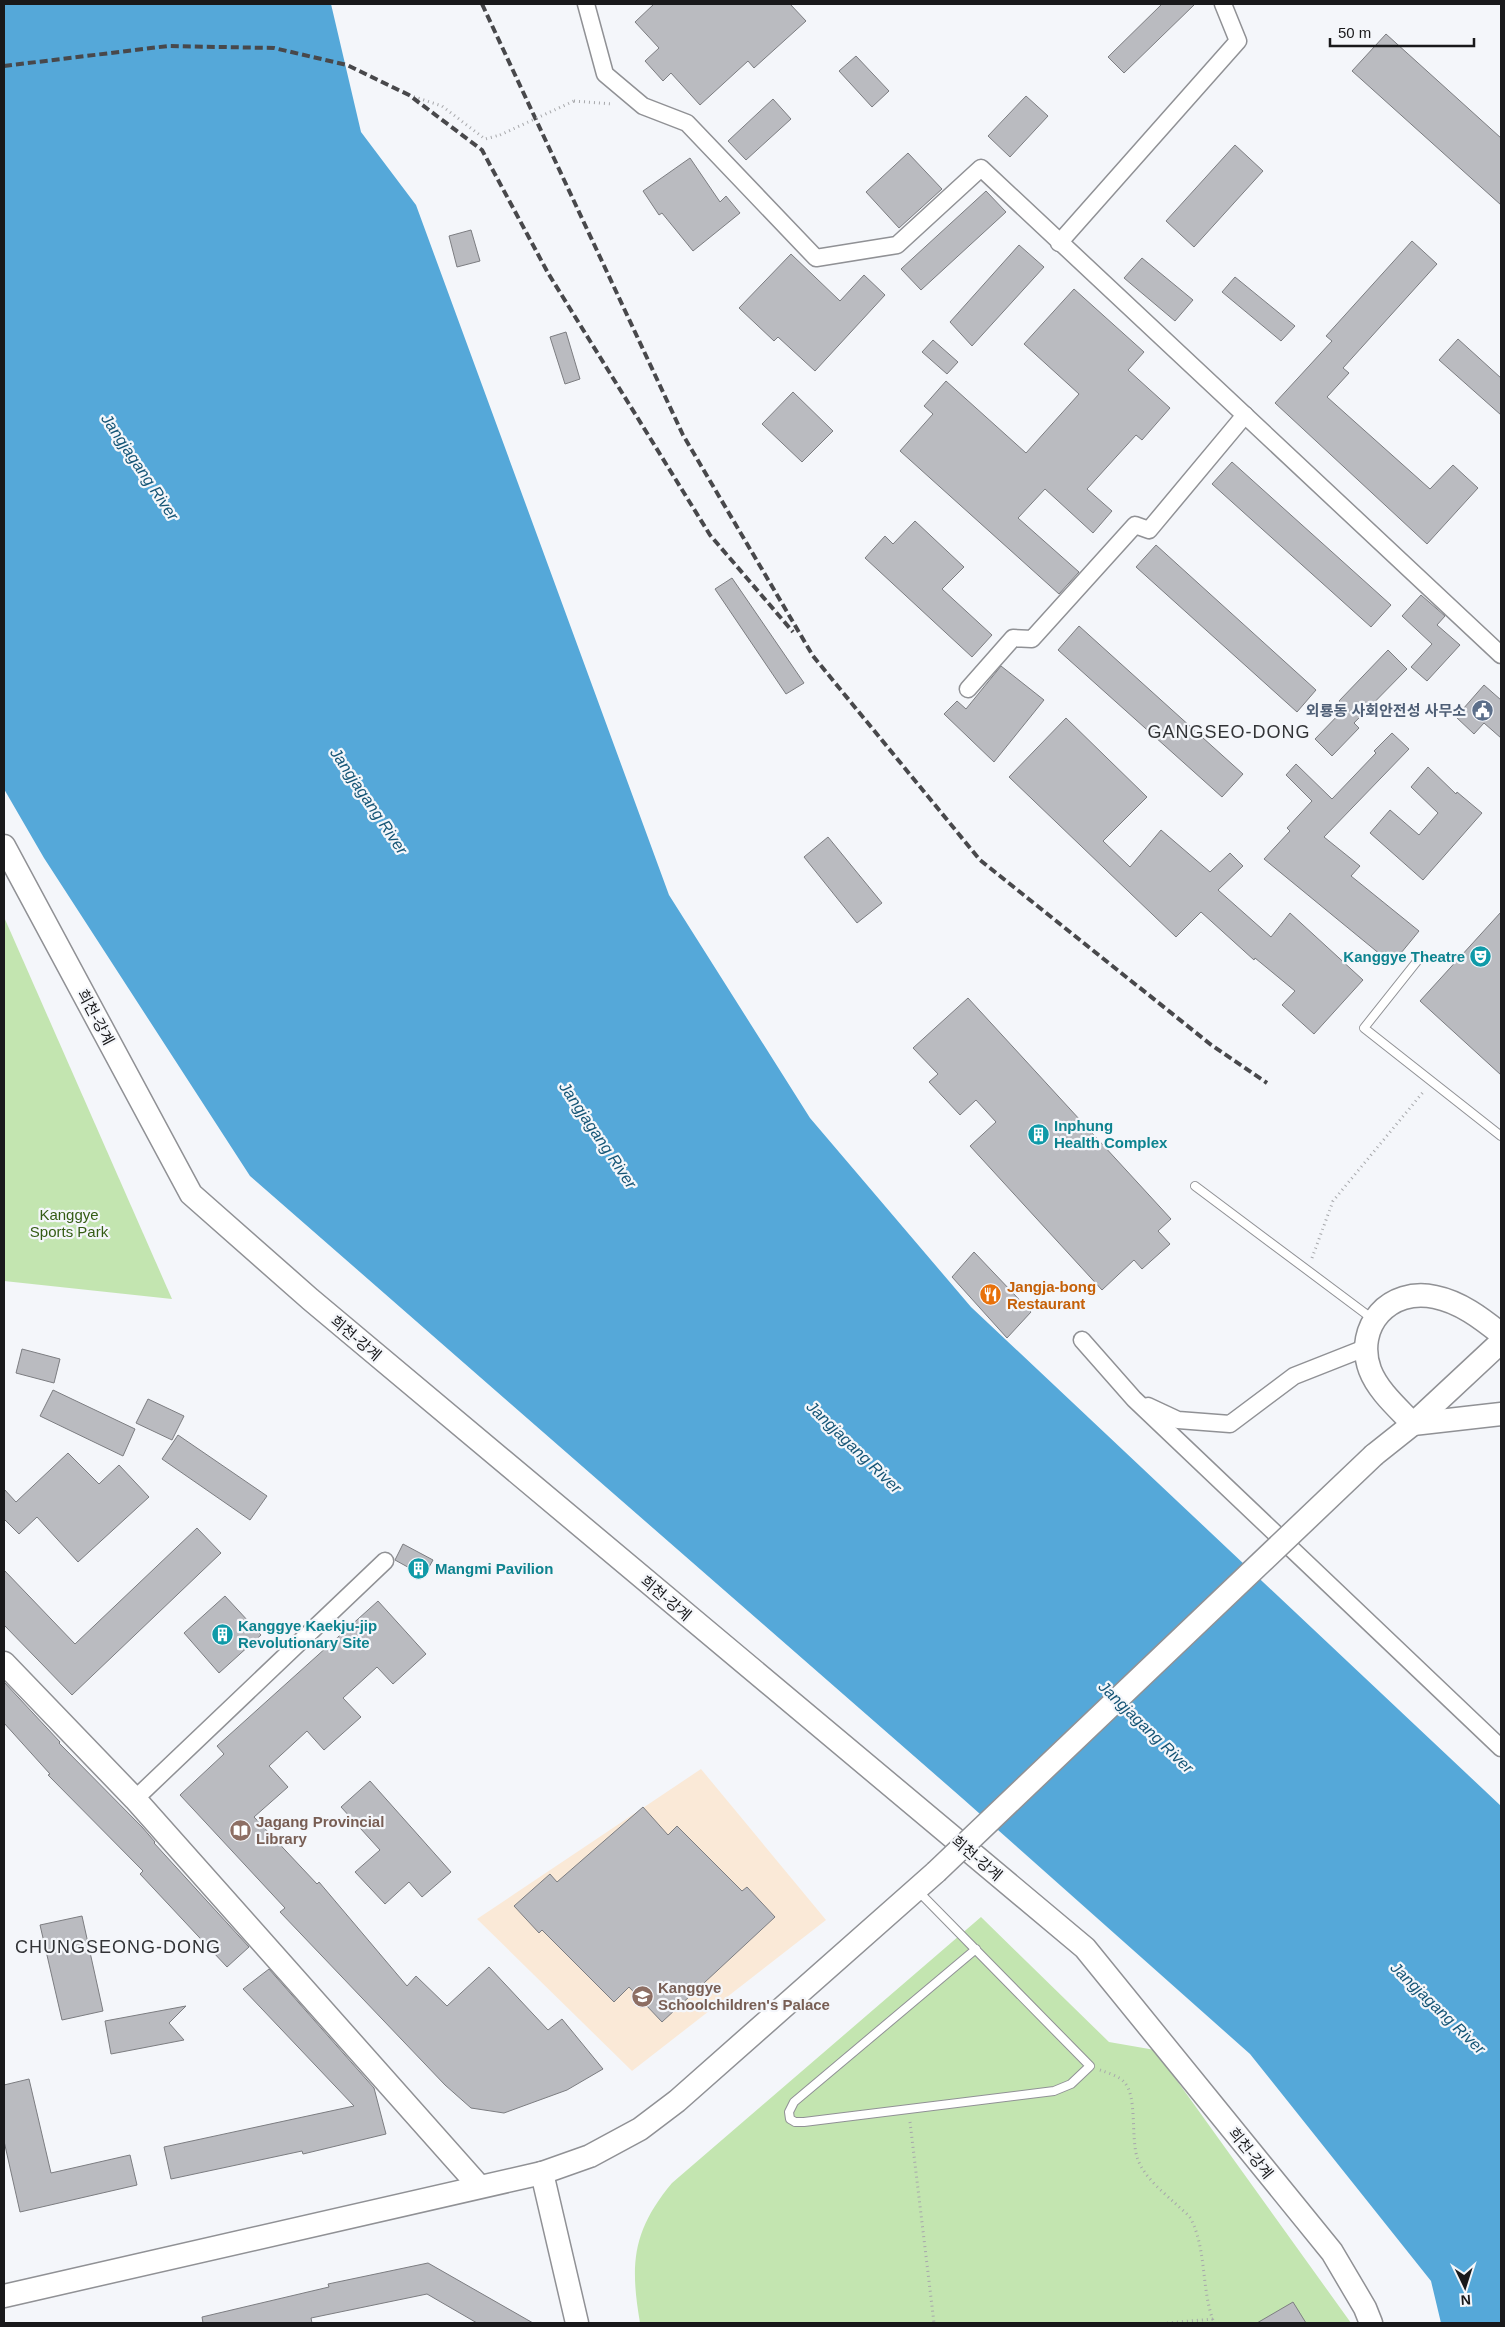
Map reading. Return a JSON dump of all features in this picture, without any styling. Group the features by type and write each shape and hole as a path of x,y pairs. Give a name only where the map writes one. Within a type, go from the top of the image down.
{"main road":[{"name":"희천-강계","path":"4,846 191,1194 318,1306 1085,1948 1332,2252 1365,2308 1371,2323"},
{"path":"1413,1424 1382,1391 1370,1371 1365,1348 1367,1333 1374,1320 1387,1307 1407,1296 1433,1296 1453,1302 1479,1317 1501,1334"},
{"path":"4,2296 542,2173 590,2156 640,2128 670,2106 936,1872 1374,1455 1413,1424 1501,1342"},
{"path":"1413,1424 1501,1414"},
{"path":"4,1664 135,1799 479,2186"},
{"path":"542,2173 577,2323"}],"street":[{"path":"586,4 605,74 643,106 686,123 816,258 897,245 981,168 1501,656"},
{"path":"1059,243 1238,41 1223,4"},
{"path":"968,689 1013,638 1032,640 1135,525 1149,530 1245,416"},
{"path":"1082,1340 1134,1400 1501,1748"},
{"path":"1134,1400 1178,1420 1230,1424 1294,1376 1365,1348"},
{"path":"135,1799 385,1561"}],"lane":[{"path":"1422,955 1364,1028 1501,1136"},
{"path":"1195,1186 1374,1320"},
{"path":"916,1889 976,1950 1090,2066 1065,2088 804,2122 795,2122 790,2119 789,2112 794,2102 976,1950"}],"path":[{"path":"409,95 442,106 485,139 500,135 574,101 643,106"},
{"path":"1308,1271 1333,1202 1432,1081"},
{"path":"1090,2066 1118,2077 1129,2089 1132,2106 1132,2135 1137,2158 1143,2172 1190,2218 1203,2261 1213,2321 1168,2323"},
{"path":"908,2109 934,2323"}],"shaded area":[{"name":"Kanggye Schoolchildren's Palace","path":"701,1769 826,1920 632,2071 477,1919"}],"green space":[{"name":"Kanggye Sports Park","path":"4,917 172,1299 4,1281"},
{"path":"981,1917 1109,2042 1155,2050 1351,2323 640,2323 635,2283 637,2249 649,2217 672,2183"}],"water":[{"name":"Jangjagang River","path":"4,4 331,4 361,132 416,205 669,895 810,1118 971,1307 1501,1806 1501,2323 1441,2323 1431,2281 1250,2054 962,1798 250,1176 44,858 4,789"}],"building":[{"path":"654,4 790,4 806,21 754,68 748,61 700,105 671,73 663,81 645,61 659,48 635,22"},
{"path":"1162,4 1195,4 1124,73 1108,57"},
{"path":"1386,34 1501,138 1501,205 1352,71"},
{"path":"856,56 889,91 872,107 839,71"},
{"path":"1026,96 1048,116 1010,157 988,136"},
{"path":"773,99 791,119 746,160 728,141"},
{"path":"1235,145 1263,171 1194,247 1166,221"},
{"path":"908,153 942,189 899,228 866,192"},
{"path":"690,158 720,202 726,196 740,213 693,251 662,213 659,215 643,191"},
{"path":"986,191 1006,212 921,290 901,269"},
{"path":"471,230 480,261 457,267 449,236"},
{"path":"1412,241 1437,264 1343,368 1349,373 1327,397 1430,489 1453,465 1478,488 1427,544 1275,403 1332,341 1326,336"},
{"path":"1019,245 1044,267 972,346 950,322"},
{"path":"791,254 840,301 864,275 885,295 815,371 778,337 774,341 739,308"},
{"path":"1142,258 1193,300 1175,321 1124,278"},
{"path":"1235,277 1295,326 1281,341 1222,292"},
{"path":"1074,289 1144,352 1128,370 1170,408 1142,440 1136,435 1087,489 1112,511 1093,533 1045,489 1018,518 1079,572 1059,594 900,451 933,414 924,406 946,381 1026,453 1079,394 1024,344"},
{"path":"566,332 580,379 565,384 550,337"},
{"path":"1458,339 1501,378 1501,415 1439,360"},
{"path":"933,340 958,362 947,374 922,352"},
{"path":"793,392 833,431 802,462 762,424"},
{"path":"1232,462 1391,605 1371,627 1212,484"},
{"path":"915,521 964,567 942,589 992,635 972,657 865,558 885,536 893,544"},
{"path":"1156,545 1316,690 1297,712 1136,567"},
{"path":"732,578 804,683 786,694 715,589"},
{"path":"1421,595 1445,616 1437,625 1460,645 1427,681 1411,667 1432,644 1402,616"},
{"path":"1079,626 1243,774 1222,797 1058,650"},
{"path":"1388,650 1407,669 1354,723 1359,728 1332,756 1315,739 1345,708 1339,701"},
{"path":"1001,666 1044,700 994,762 944,714 957,701 966,709"},
{"name":"외룡동 사회안전성 사무소","path":"1484,685 1501,700 1501,738 1484,723 1474,734 1456,717"},
{"path":"1066,718 1147,797 1103,841 1130,867 1161,830 1210,872 1230,853 1243,866 1218,890 1271,937 1290,913 1363,980 1314,1034 1282,1005 1295,991 1255,958 1254,960 1201,912 1176,937 1009,777"},
{"path":"1392,733 1409,749 1324,837 1360,866 1351,876 1419,931 1392,964 1264,859 1290,831 1287,828 1312,801 1286,775 1296,764 1332,799 1376,753 1374,751"},
{"path":"1428,767 1456,794 1457,792 1482,813 1423,880 1370,833 1390,810 1419,835 1438,813 1411,787"},
{"path":"828,837 882,903 857,923 804,857"},
{"name":"Kanggye Theatre","path":"1501,912 1501,1075 1420,1001"},
{"name":"Inphung Health Complex","path":"968,998 1171,1219 1158,1231 1170,1244 1142,1269 1134,1260 1102,1290 970,1146 996,1122 976,1100 960,1115 929,1082 938,1074 913,1048"},
{"name":"Jangja-bong Restaurant","path":"974,1252 1031,1312 1007,1338 952,1277"},
{"path":"22,1349 60,1359 54,1383 16,1373"},
{"path":"53,1390 135,1429 123,1456 40,1416"},
{"path":"148,1399 184,1416 172,1440 136,1423"},
{"path":"178,1435 267,1496 250,1520 162,1459"},
{"path":"68,1453 99,1484 119,1465 149,1497 78,1562 37,1517 19,1534 4,1519 4,1489 16,1502"},
{"path":"197,1528 221,1553 72,1695 4,1625 4,1570 75,1644"},
{"name":"Mangmi Pavilion","path":"403,1544 433,1560 424,1576 395,1560"},
{"name":"Kanggye Kaekju-jip Revolutionary Site","path":"225,1596 261,1635 219,1673 184,1633"},
{"path":"378,1601 426,1654 393,1684 377,1667 343,1698 361,1717 324,1750 307,1731 269,1766 288,1787 254,1817 317,1884 319,1882 407,1986 416,1976 447,2006 489,1967 548,2030 562,2019 603,2069 567,2090 504,2113 471,2108 445,2085 280,1912 285,1908 180,1795 224,1754 217,1746"},
{"path":"4,1682 59,1743 142,1827 154,1843 249,1947 227,1967 140,1874 143,1871 48,1775 50,1774 4,1723"},
{"path":"370,1781 451,1872 422,1897 409,1882 385,1904 355,1872 380,1850 341,1807"},
{"path":"643,1807 668,1835 677,1826 742,1891 747,1887 775,1917 662,2022 629,1987 614,2002 542,1930 539,1933 514,1906 550,1874 557,1882"},
{"path":"82,1916 103,2011 62,2020 40,1925"},
{"path":"269,1969 374,2088 386,2134 303,2154 302,2151 171,2179 164,2147 354,2106 243,1989"},
{"path":"186,2006 169,2023 184,2040 111,2054 105,2021"},
{"path":"29,2079 51,2173 130,2155 137,2185 20,2212 4,2141 4,2085"},
{"path":"428,2263 533,2323 477,2323 427,2294 311,2318 312,2323 203,2323 202,2317 329,2287 328,2284"},
{"path":"1293,2302 1306,2323 1257,2323"}],"railway":[{"path":"482,4 683,435 813,656 980,860 1210,1044 1267,1083"},
{"path":"4,66 168,46 274,48 347,65 409,95 482,150 548,273 710,535 793,632"}],"place":[{"name":"외룡동 사회안전성 사무소","path":"1482,710"},
{"name":"Kanggye Theatre","path":"1481,956"},
{"name":"Inphung Health Complex","path":"1038,1134"},
{"name":"Jangja-bong Restaurant","path":"991,1295"},
{"name":"Mangmi Pavilion","path":"419,1568"},
{"name":"Kanggye Kaekju-jip Revolutionary Site","path":"222,1634"},
{"name":"Jagang Provincial Library","path":"240,1830"},
{"name":"Kanggye Schoolchildren's Palace","path":"642,1996"}],"district":[{"name":"GANGSEO-DONG","path":"1229,732"},
{"name":"CHUNGSEONG-DONG","path":"118,1947"}]}
